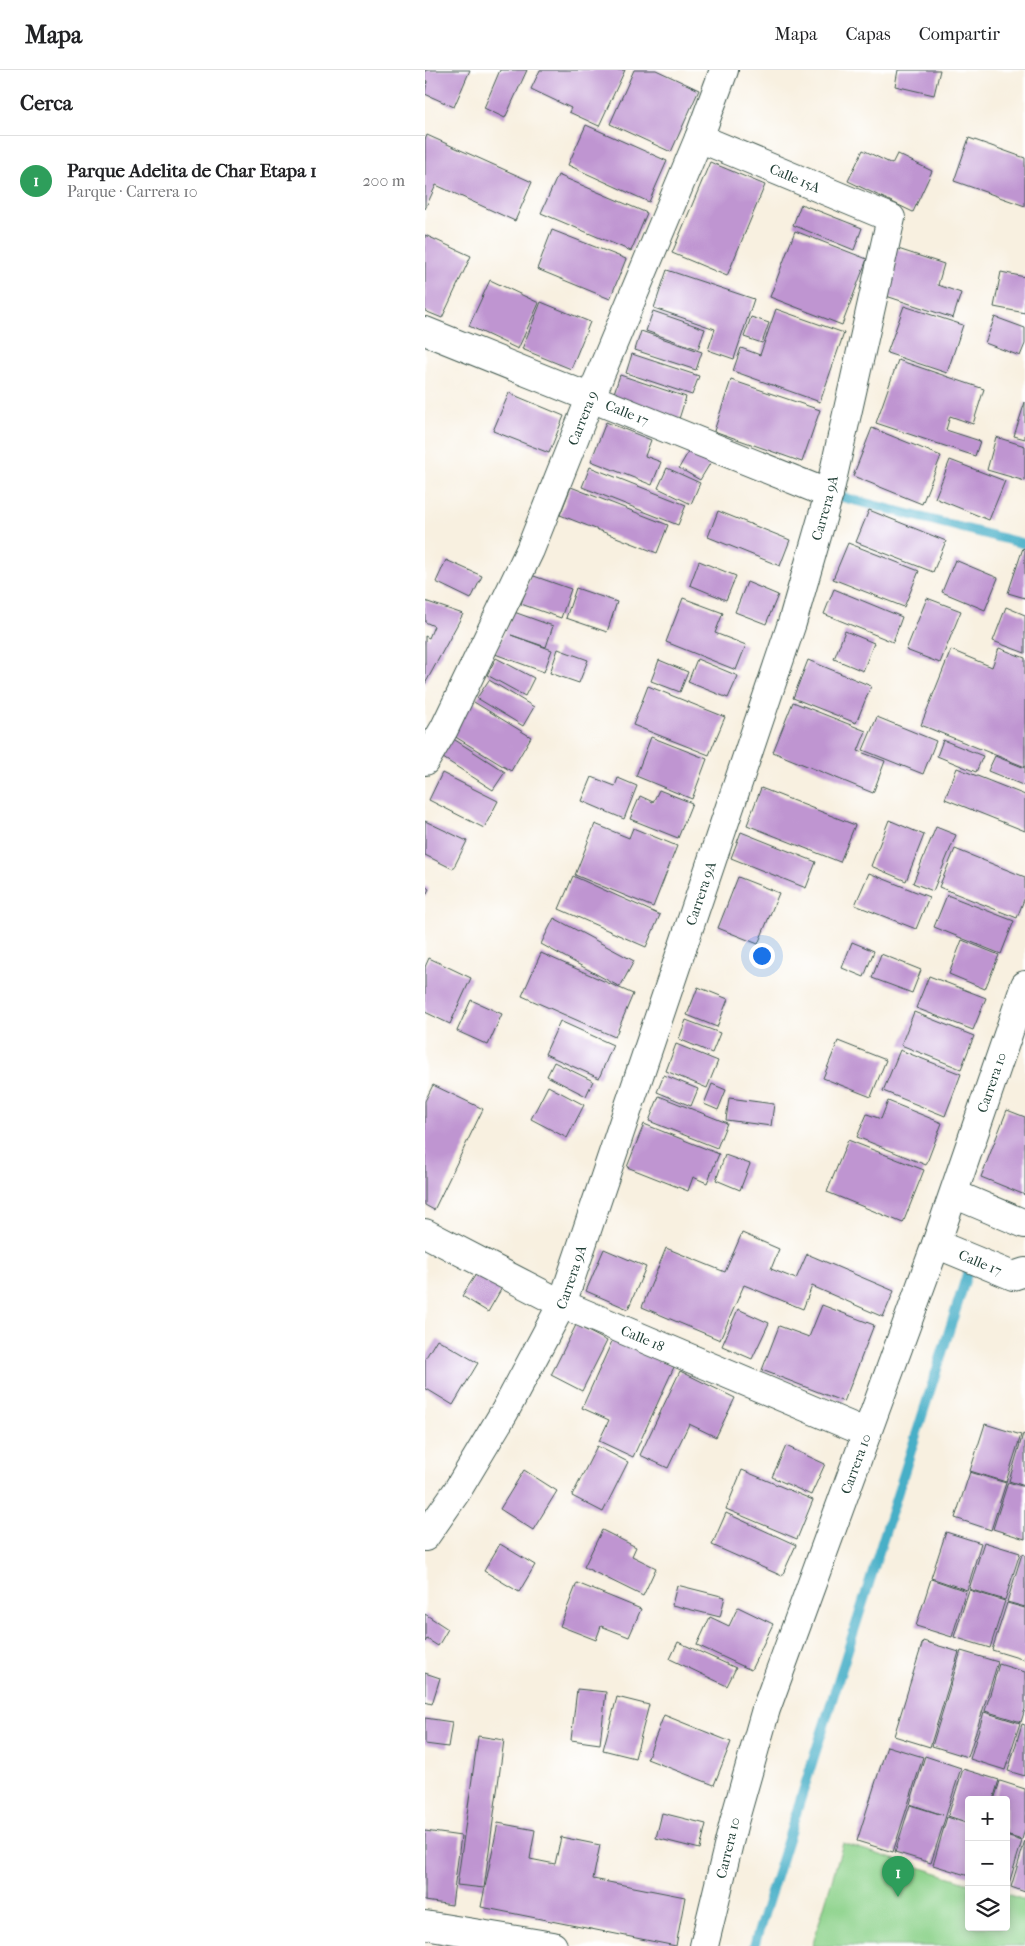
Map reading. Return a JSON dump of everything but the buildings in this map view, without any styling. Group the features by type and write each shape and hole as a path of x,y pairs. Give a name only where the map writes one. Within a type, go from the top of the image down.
{"street":[{"name":"Carrera 9","path":"425,761 444,728 530,550 590,399 699,138 719,72"},
{"name":"Calle 15A","path":"699,138 891,218"},
{"name":"Carrera 9A","path":"425,1537 457,1491 505,1411 562,1304 789,632 829,494 891,218"},
{"name":"Calle 17","path":"425,330 590,399 829,494"},
{"name":"Carrera 10","path":"704,1946 733,1822 766,1709 936,1244 1025,985"},
{"path":"953,1194 1025,1224"},
{"name":"Calle 18","path":"425,1233 562,1304 867,1433"},
{"name":"Calle 17","path":"936,1244 1013,1276 1025,1272"},
{"path":"425,1925 553,1946"}],"green space":[{"path":"843,1843 965,1882 965,1931 1010,1931 1010,1895 1025,1900 1025,1946 812,1946"}],"waterway":[{"path":"830,494 1025,544"},
{"path":"754,1946 969,1268"}],"place":[{"name":"Parque Adelita de Char Etapa 1","path":"898,1897"}]}
